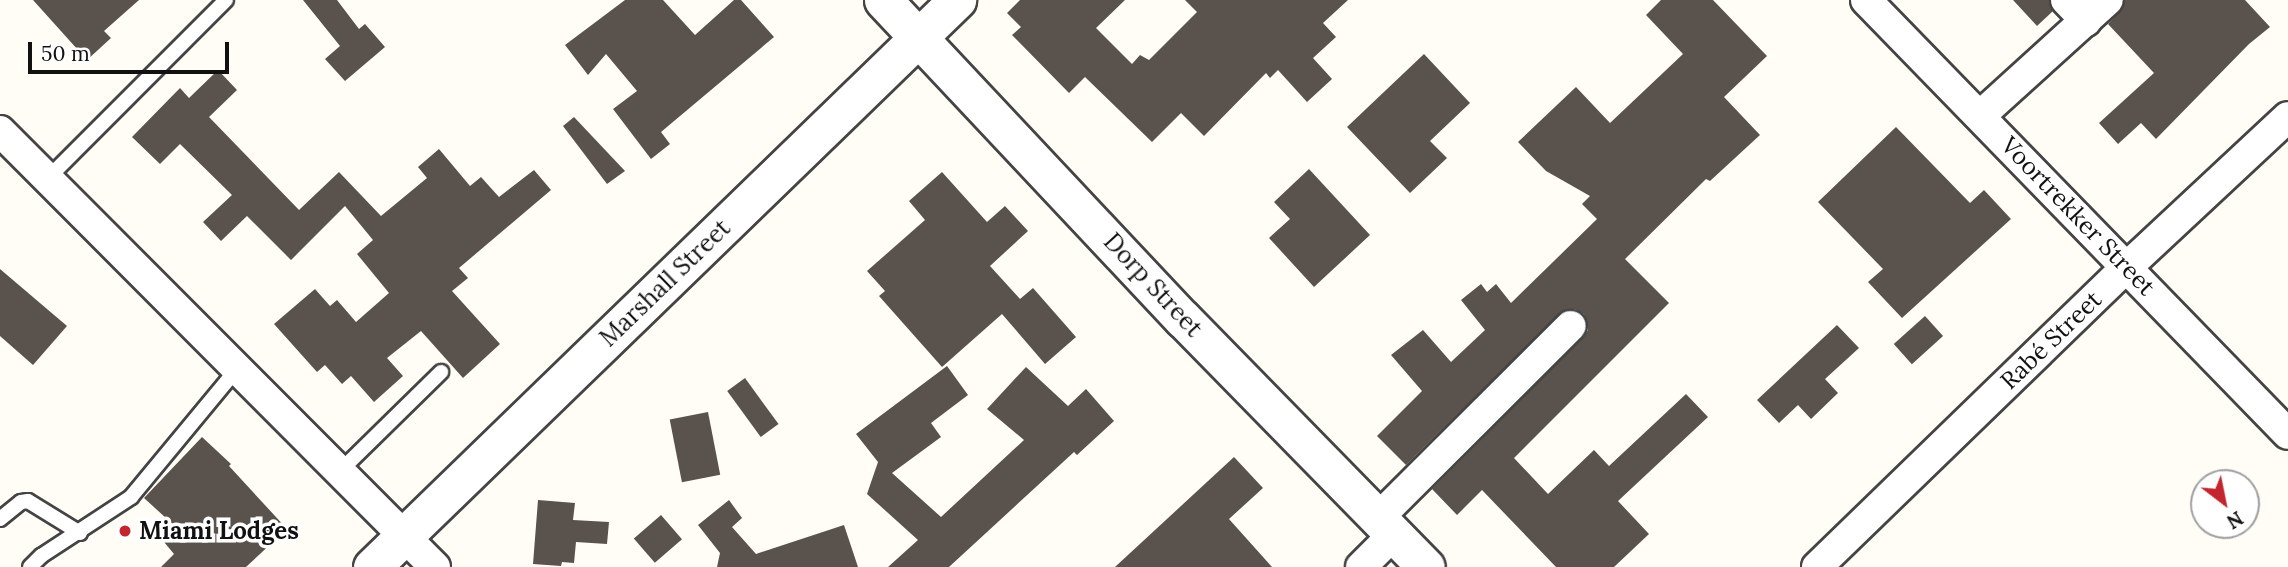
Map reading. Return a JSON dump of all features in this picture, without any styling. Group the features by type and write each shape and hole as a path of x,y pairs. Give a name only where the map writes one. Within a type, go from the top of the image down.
{"street":[{"name":"Dorp Street","path":"883,0 1183,319 1426,567"},
{"name":"Marshall Street","path":"372,567 957,0"},
{"name":"Voortrekker Street","path":"1866,0 1981,115 2288,435"},
{"path":"1981,115 2076,10 2108,0"},
{"name":"Rabé Street","path":"1817,567 2126,268 2288,117"},
{"path":"0,131 435,567"},
{"path":"1361,567 1386,526 1571,326"}],"lane":[{"path":"47,179 226,0"},
{"path":"30,567 41,556 80,533 131,497 236,370"},
{"path":"339,472 440,372"},
{"path":"0,519 20,502 28,502 37,504 80,533"}],"building":[{"path":"33,0 139,0 104,31 111,38 87,60"},
{"path":"303,0 337,0 359,29 365,24 385,47 345,81 325,59 340,46"},
{"path":"625,0 663,0 695,35 734,0 741,0 774,37 661,132 670,144 651,159 613,109 637,91 606,54 588,75 565,45"},
{"path":"1020,0 1125,0 1096,28 1132,64 1140,55 1149,60 1197,12 1185,0 1348,0 1323,23 1336,37 1313,58 1332,79 1307,102 1278,70 1270,78 1266,73 1204,136 1181,113 1152,142 1085,77 1069,93 1012,35 1021,27 1007,13"},
{"path":"1661,0 1713,0 1767,56 1724,97 1760,135 1710,181 1706,179 1625,259 1669,303 1514,458 1548,494 1594,450 1609,466 1686,394 1708,417 1618,501 1649,534 1614,567 1556,567 1482,490 1457,515 1432,489 1583,338 1588,330 1584,314 1575,309 1559,314 1406,465 1377,436 1422,391 1391,355 1423,330 1451,362 1485,330 1461,300 1481,284 1487,292 1496,284 1511,303 1597,219 1582,204 1590,196 1546,171 1518,142 1576,87 1610,123 1683,54 1646,15"},
{"path":"2013,0 2049,0 2053,11 2037,26"},
{"path":"2125,0 2245,0 2270,27 2249,44 2156,139 2141,123 2118,144 2099,123 2154,73 2108,24 2120,12"},
{"path":"1424,54 1470,103 1430,141 1447,158 1410,193 1347,127"},
{"path":"218,70 237,90 209,117 299,210 339,172 381,216 427,178 418,167 439,149 470,186 481,177 499,197 534,170 551,190 459,268 468,278 452,291 500,344 463,378 421,331 387,358 403,376 374,402 351,376 342,384 325,365 317,372 274,324 315,289 330,306 337,300 356,322 389,293 357,254 373,240 345,206 291,260 247,216 221,241 203,222 232,195 180,144 160,164 132,137 180,88 189,98"},
{"path":"574,117 625,171 607,184 563,126"},
{"path":"1896,127 1970,203 1984,190 2011,219 1902,318 1868,282 1883,269 1818,202"},
{"path":"1309,169 1370,235 1314,287 1269,238 1290,219 1274,202"},
{"path":"942,172 987,222 1005,206 1028,231 990,266 1020,299 1033,288 1076,337 1045,364 1002,314 942,367 879,296 885,291 867,271 925,220 909,201"},
{"path":"0,269 67,326 33,365 0,336"},
{"path":"1925,316 1943,336 1912,364 1894,344"},
{"path":"1837,325 1859,348 1825,379 1838,393 1811,419 1798,405 1779,423 1757,400"},
{"path":"947,366 968,395 931,423 941,437 892,473 941,517 1024,440 987,409 1026,367 1068,406 1086,389 1114,421 1077,455 1074,452 949,567 888,567 918,540 867,494 878,462 856,434"},
{"path":"745,378 779,424 761,437 727,391"},
{"path":"708,412 720,475 682,482 670,419"},
{"path":"202,437 231,464 229,466 287,529 246,567 161,567 174,554 164,542 178,529 144,498"},
{"path":"1234,457 1263,488 1229,519 1272,567 1115,567"},
{"path":"538,500 575,503 573,520 609,522 607,544 576,542 574,563 562,562 561,566 533,564"},
{"path":"729,500 742,518 732,527 756,554 844,525 858,567 717,567 720,553 698,525"},
{"path":"661,515 682,539 655,563 634,539"}],"place":[{"name":"Miami Lodges","path":"125,531"}]}
